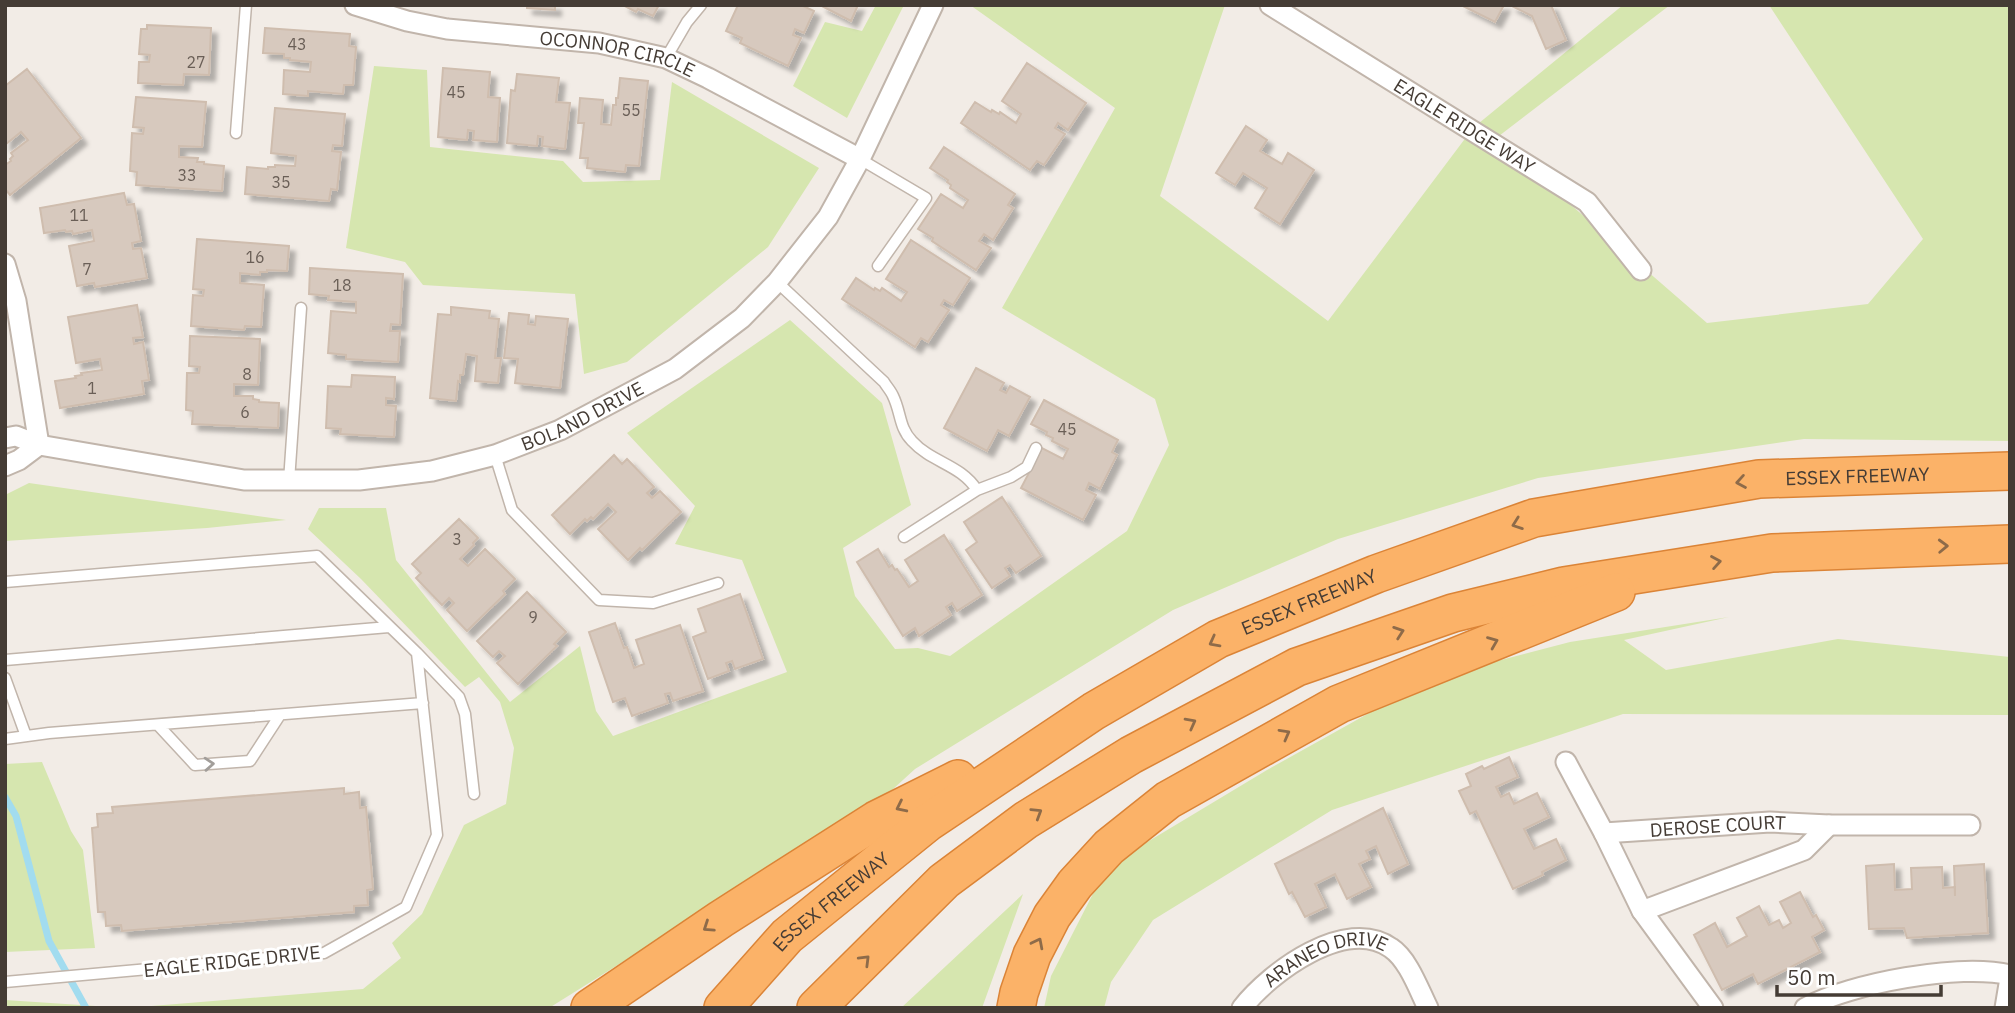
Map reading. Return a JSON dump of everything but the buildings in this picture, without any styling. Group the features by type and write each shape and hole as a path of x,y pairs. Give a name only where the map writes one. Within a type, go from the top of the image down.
{"highway":[{"name":"ESSEX FREEWAY","path":"723,1008 787,936 916,832 1094,711 1218,639 1376,574 1534,518 1759,479 2010,471"},
{"path":"816,1008 944,881 1026,820 1131,754 1297,667 1453,612 1564,586 1772,553 2010,544"},
{"path":"1016,1008 1032,955 1052,916 1109,847 1168,800 1339,704 1672,569"},
{"path":"590,1008 721,919 876,820 1094,711"}],"street":[{"name":"OCONNOR CIRCLE","path":"355,5 407,21 447,29 599,43 666,58 860,159"},
{"name":"BOLAND DRIVE","path":"5,438 16,436 39,445 244,480 359,480 432,471 495,455 560,429 675,369 742,318 777,282 828,217 860,159 933,5"},
{"name":"EAGLE RIDGE WAY","path":"1270,5 1587,202 1641,270"},
{"path":"5,264 16,301 39,445 19,460 5,466"},
{"path":"1566,762 1642,911 1713,1008"},
{"name":"DEROSE COURT","path":"1604,833 1770,822 1829,825 1970,825"},
{"name":"DEROSE COURT","path":"1642,911 1804,850 1829,825"},
{"name":"ARANEO DRIVE","path":"1242,1008 1252,994 1299,958 1338,941 1358,938 1380,942 1393,949 1404,962 1428,1008"},
{"path":"1805,1008 1852,990 1905,978 1965,972 1999,972 2010,976 2005,1008"}],"lane":[{"path":"236,133 246,5"},
{"path":"666,58 687,22 701,5"},
{"path":"860,159 926,198 878,266"},
{"path":"777,282 884,382 893,395 902,428 911,441 926,453 970,478 977,490"},
{"path":"289,481 301,308"},
{"path":"905,537 977,490 1011,477 1027,467 1036,447"},
{"path":"495,455 512,510 599,600 653,603 718,583"},
{"path":"5,582 317,556 458,697 465,714 474,794"},
{"path":"5,660 389,627"},
{"name":"EAGLE RIDGE DRIVE","path":"6,982 324,953 406,907 437,835 416,653"},
{"path":"5,678 26,736"},
{"path":"5,739 423,703"},
{"path":"158,725 195,765 250,761 280,715"}],"green space":[{"path":"876,5 904,5 847,118 793,86 825,22 862,31"},
{"path":"970,5 1225,5 1160,196 1328,321 1473,128 1623,5 1670,5 1495,139 1707,323 1868,304 1923,239 1769,5 2010,5 2010,441 1804,439 1538,478 1338,539 1173,610 915,769 858,821 851,819 549,1008 127,1008 363,989 401,958 392,943 422,914 464,825 506,804 514,748 500,702 479,677 465,687 361,579 308,529 319,508 386,508 396,560 510,702 580,646 596,711 613,736 787,672 742,560 675,544 695,506 627,433 790,320 882,403 911,505 843,548 855,596 895,649 918,648 950,656 1127,531 1169,445 1155,399 1002,308 1115,108"},
{"path":"374,66 427,70 430,147 563,161 583,182 660,180 672,82 819,168 768,247 627,362 584,374 575,294 423,285 405,262 346,248"},
{"path":"29,483 286,520 5,541 5,495"},
{"path":"1729,617 1624,640 1666,670 1838,639 2010,657 2010,715 1623,714 1332,810 1153,920 1111,982 1104,1008 1044,1008 1051,976 1101,878 1139,847 1267,770 1432,678 1570,642"},
{"path":"42,762 71,831 83,850 95,948 5,952 5,764"},
{"path":"1023,894 982,1008 901,1008"},
{"path":"5,1000 126,1008 5,1008"}],"waterway":[{"path":"5,797 16,816 49,941 86,1008"}]}
